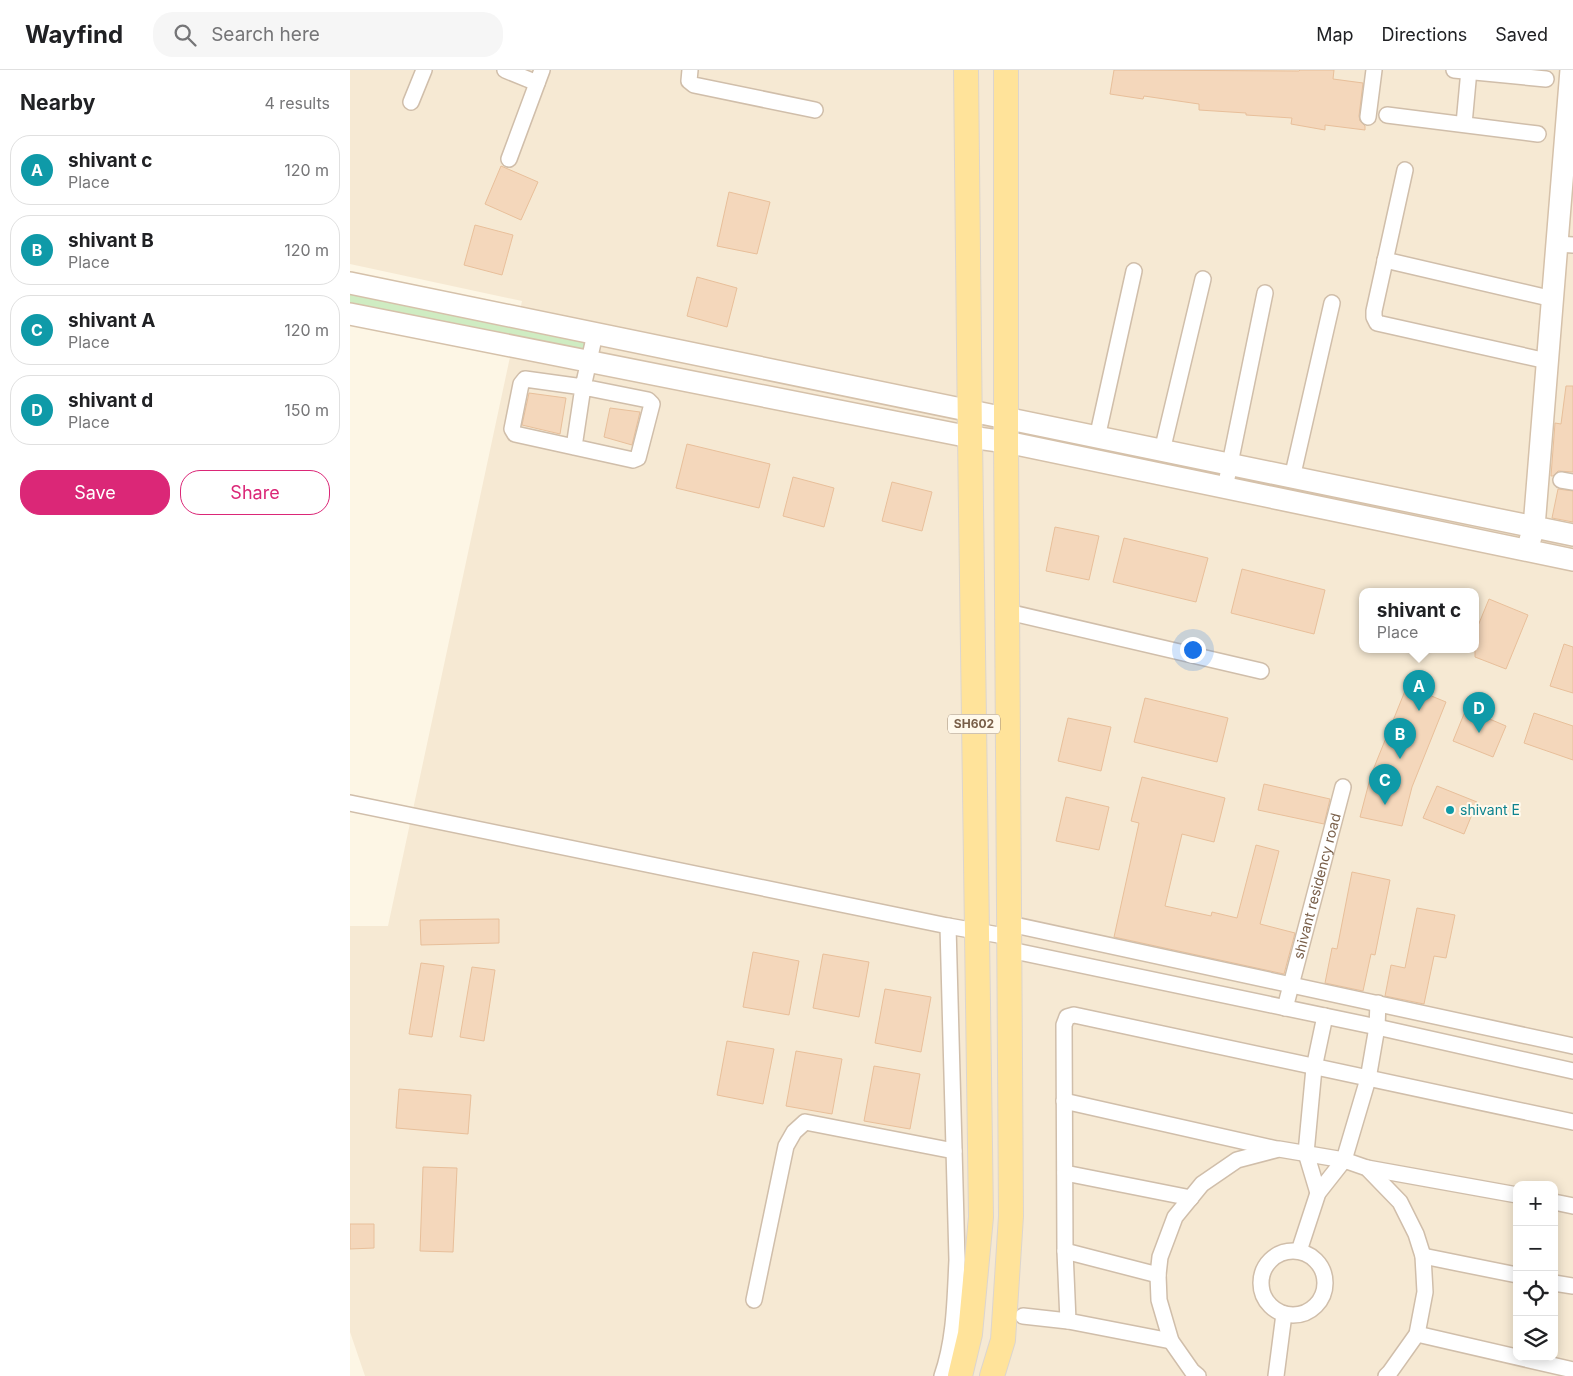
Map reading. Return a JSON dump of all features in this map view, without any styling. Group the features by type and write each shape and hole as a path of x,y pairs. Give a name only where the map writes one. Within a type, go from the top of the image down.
{"main road":[{"name":"SH602","path":"960,1376 970,1334 981,1217 966,70"},
{"name":"SH602","path":"992,1376 1002,1340 1011,1216 1006,70"}],"street":[{"path":"410,102 424,70"},
{"path":"504,70 540,76 509,159"},
{"path":"690,70 689,81 694,86 815,110"},
{"path":"1368,117 1374,70"},
{"path":"1464,124 1464,70 1546,79"},
{"path":"1527,551 1534,527 1553,299 1565,245 1572,76"},
{"path":"1387,115 1538,134"},
{"path":"1405,170 1374,311 1374,317 1378,323 1548,361"},
{"path":"1385,260 1553,299"},
{"path":"1096,438 1134,271"},
{"path":"1162,451 1203,279"},
{"path":"350,283 970,411 1007,431 1225,488 1573,560"},
{"path":"1225,488 1265,293"},
{"path":"1292,478 1332,304"},
{"path":"350,314 970,438 1007,431 1096,438 1573,535"},
{"path":"574,447 583,387 595,334"},
{"path":"525,379 583,387 648,400 652,404 638,458 633,460 515,434 512,430 520,384 525,379"},
{"path":"1008,612 1261,671"},
{"name":"shivant residency road","path":"1285,1008 1343,787"},
{"path":"350,803 977,932 1291,985 1573,1046"},
{"path":"942,1376 951,1346 957,1260 948,926"},
{"path":"1010,937 1285,1008 1573,1071"},
{"path":"1299,1252 1318,1193 1344,1160 1368,1079 1377,1027 1378,1003"},
{"path":"1068,1321 1065,1251 1064,1101 1064,1025 1067,1017 1074,1016 1573,1122"},
{"path":"1318,1193 1306,1153 1314,1068 1325,1016"},
{"path":"1064,1101 1279,1149 1344,1160 1367,1168 1513,1194"},
{"path":"754,1300 786,1146 794,1132 805,1122 954,1151"},
{"path":"1198,1376 1192,1371 1171,1341 1159,1300 1158,1275 1160,1258 1175,1217 1202,1184 1237,1160 1279,1149"},
{"path":"1367,1168 1400,1202 1416,1234 1423,1256 1425,1292 1416,1334 1386,1376"},
{"path":"1065,1173 1191,1198"},
{"path":"1558,1203 1573,1206"},
{"path":"1065,1251 1158,1275"},
{"path":"1288,1251 1309,1255 1319,1266 1325,1280 1320,1300 1313,1308 1304,1313 1284,1314 1274,1310 1266,1302 1260,1281 1263,1270 1269,1261 1288,1251"},
{"path":"1423,1256 1513,1274"},
{"path":"1558,1284 1573,1286"},
{"path":"1275,1375 1284,1314"},
{"path":"1024,1316 1068,1321 1171,1341"},
{"path":"1416,1334 1573,1373"}],"shaded area":[{"path":"350,70 1573,70 1573,1376 365,1376 350,1332 350,926 388,926 522,301 350,264"}],"green space":[{"path":"350,290 585,338 584,352 350,306"}],"building":[{"path":"1114,70 1334,70 1333,79 1363,83 1359,116 1360,121 1365,126 1365,130 1325,125 1325,130 1291,124 1292,118 1199,110 1199,104 1144,96 1143,99 1110,94"},
{"path":"501,166 538,182 521,220 485,204"},
{"path":"729,192 770,202 757,254 717,246"},
{"path":"475,225 513,235 502,275 464,265"},
{"path":"697,277 737,288 727,327 687,316"},
{"path":"1566,386 1573,386 1573,472 1558,471 1551,476 1555,423 1561,424"},
{"path":"529,393 566,398 560,434 522,425"},
{"path":"610,408 640,412 632,445 604,437"},
{"path":"687,444 770,464 759,508 676,488"},
{"path":"793,477 834,488 824,527 783,516"},
{"path":"892,482 932,492 922,531 882,521"},
{"path":"1558,489 1573,491 1573,522 1552,518"},
{"path":"1055,527 1099,536 1089,580 1046,571"},
{"path":"1124,538 1208,558 1196,602 1113,582"},
{"path":"1242,569 1325,590 1314,634 1231,613"},
{"path":"1489,599 1528,615 1506,669 1475,657 1475,653 1479,653 1479,623"},
{"path":"1564,644 1573,647 1573,693 1550,686"},
{"path":"1407,686 1446,702 1412,787 1402,826 1360,817 1371,775"},
{"path":"1145,698 1228,718 1217,762 1134,742"},
{"path":"1466,709 1506,726 1493,757 1453,741"},
{"path":"1534,713 1573,726 1573,760 1524,743"},
{"path":"1068,718 1111,727 1101,771 1058,761"},
{"path":"1142,777 1225,798 1214,842 1182,834 1165,906 1211,916 1212,912 1237,918 1256,845 1279,851 1260,924 1295,933 1284,974 1114,937 1139,823 1131,821"},
{"path":"1264,784 1330,799 1324,824 1258,810"},
{"name":"shivant E","path":"1437,786 1477,802 1464,834 1423,818"},
{"path":"1066,797 1109,807 1099,850 1056,841"},
{"path":"1352,872 1390,880 1375,955 1371,954 1363,991 1325,983 1332,948 1337,949"},
{"path":"1417,908 1455,915 1446,958 1434,956 1424,1004 1385,996 1391,965 1405,968"},
{"path":"499,919 499,943 421,945 420,920"},
{"path":"753,952 799,961 789,1015 743,1007"},
{"path":"823,954 869,962 859,1017 813,1008"},
{"path":"421,963 444,966 432,1037 409,1034"},
{"path":"472,967 495,970 484,1041 460,1037"},
{"path":"885,989 931,997 921,1052 875,1043"},
{"path":"727,1041 774,1049 763,1104 717,1095"},
{"path":"796,1051 842,1059 832,1114 786,1106"},
{"path":"874,1066 920,1074 910,1129 864,1121"},
{"path":"399,1089 471,1095 468,1134 396,1128"},
{"path":"423,1167 457,1168 453,1252 420,1251"},
{"path":"350,1224 374,1224 374,1248 350,1249"}],"place":[{"name":"shivant c","path":"1419,711"},
{"name":"shivant d","path":"1479,733"},
{"name":"shivant B","path":"1400,759"},
{"name":"shivant A","path":"1385,805"},
{"name":"shivant E","path":"1450,810"}]}
